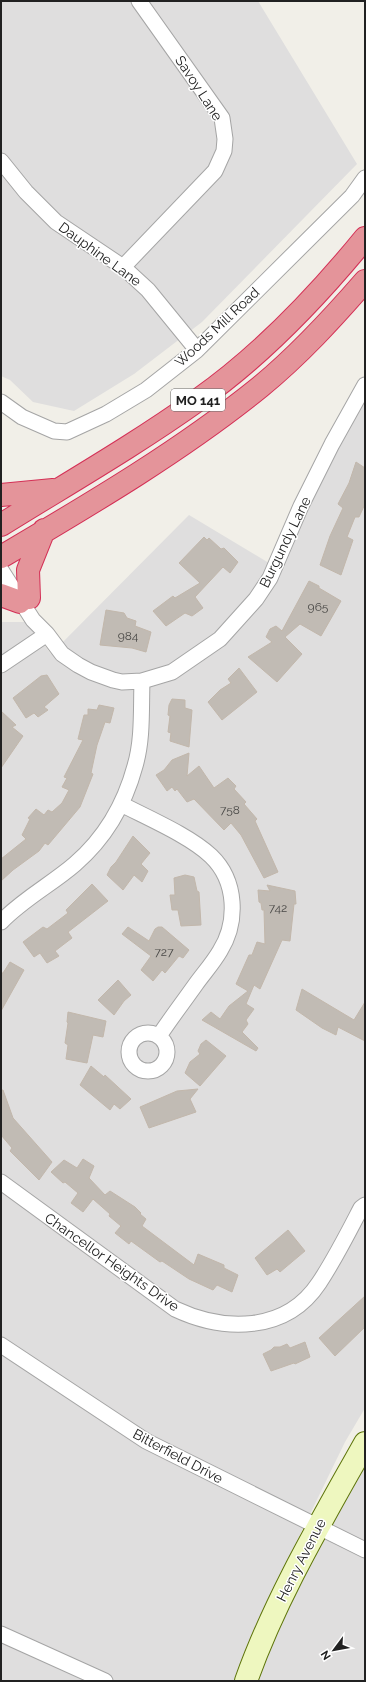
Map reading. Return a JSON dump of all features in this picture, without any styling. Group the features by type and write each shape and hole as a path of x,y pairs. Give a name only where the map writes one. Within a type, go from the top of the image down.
{"highway":[{"name":"MO 141","path":"1,525 199,400 275,337 310,302 365,238"},
{"name":"MO 141","path":"1,559 44,530 183,444 261,386 297,354 365,281"},
{"path":"1,495 58,490"},
{"path":"17,598 44,530"}],"street":[{"name":"Savoy Lane","path":"123,267 215,171 224,151 225,139 222,118 139,1"},
{"name":"Dauphine Lane","path":"1,161 26,192 56,222 123,267 148,290 197,350"},
{"name":"Woods Mill Road","path":"1,402 22,417 54,431 67,432 106,414 146,390 197,350 352,196 365,178"},
{"name":"Burgundy Lane","path":"1,559 17,598 33,620 47,634 62,654 91,672 122,682 142,681 172,672 220,639 256,599 270,578 301,506 332,444 365,385"},
{"path":"1,665 47,634"},
{"path":"1,922 26,900 76,863 110,825 121,804 135,766 138,751 142,681"},
{"path":"121,804 188,840 211,857 221,868 228,881 232,896 231,922 228,935 220,951 159,1036"},
{"name":"Chancellor Heights Drive","path":"1,1182 175,1308 192,1316 209,1321 227,1323 250,1324 270,1321 292,1310 308,1296 319,1283 361,1208 365,1205"},
{"name":"Bitterfield Drive","path":"1,1345 146,1441 365,1550"},
{"name":"Henry Avenue","path":"246,1681 276,1609 318,1526 365,1443"},
{"path":"1,1634 104,1681"}],"shaded area":[{"path":"1,1 258,1 357,164 202,322 134,374 74,411 33,402 10,380 1,376"},
{"path":"365,401 365,1408 345,1442 277,1582 236,1681 1,1681 1,622 27,622 51,654 189,515 279,569 326,468"},
{"path":"365,1459 365,1681 252,1681 265,1643"}],"building":[{"path":"356,462 365,468 365,504 359,517 355,517 347,537 353,540 341,575 320,565 330,536 343,508 338,504 349,483"},
{"path":"204,537 207,540 209,538 221,549 224,548 238,562 230,573 223,567 195,597 203,608 192,616 185,613 166,626 153,611 173,596 175,598 200,583 179,563"},
{"path":"309,581 341,601 321,636 300,624 285,637 302,654 277,682 248,657 272,642 266,637 270,629 276,626 282,631"},
{"path":"106,610 124,613 127,618 136,621 135,626 151,632 146,652 132,648 100,645"},
{"path":"239,668 257,692 222,720 208,702 220,690 231,683 228,679"},
{"path":"47,675 59,694 44,707 48,710 38,717 34,713 26,718 13,698 41,676"},
{"path":"172,699 185,700 185,708 192,710 189,747 170,741 171,733 168,732 170,716 168,715 169,705"},
{"path":"99,705 114,708 110,723 105,722 97,745 91,773 93,774 80,807 48,845 45,843 39,851 1,881 1,859 26,839 22,835 30,819 28,818 36,809 44,815 48,810 52,812 62,803 69,790 62,787 67,778 64,777 83,740 78,739 84,715 88,715 88,709 97,710"},
{"path":"1,711 16,725 12,727 23,736 1,768"},
{"path":"189,753 187,776 199,766 214,788 228,778 236,786 234,789 246,802 244,804 257,819 255,821 278,872 264,878 241,835 231,823 224,830 194,799 187,802 177,789 175,791 172,787 167,791 156,775 164,770 172,760"},
{"path":"133,836 150,853 141,864 148,871 142,882 134,875 123,890 107,875"},
{"path":"185,875 194,877 197,891 199,892 201,925 181,926 178,910 172,910 170,895 175,895 174,878"},
{"path":"92,884 108,901 68,932 72,938 55,951 59,956 47,963 40,953 34,957 23,942 43,927 47,929 68,913 66,910"},
{"path":"267,885 295,891 296,904 294,904 290,941 282,940 260,989 254,985 246,1004 254,1009 246,1020 248,1024 242,1032 258,1048 256,1051 202,1020 211,1012 220,1019 229,1006 248,991 236,984 249,955 252,955 257,942 265,944 264,910 262,910 261,903 259,902 258,890 270,891"},
{"path":"128,927 149,941 155,929 162,927 189,950 183,958 179,956 165,973 162,970 153,981 141,970 151,956 122,934"},
{"path":"10,962 24,970 1,1011 1,973 3,973"},
{"path":"118,980 131,995 124,1001 114,1015 98,1000"},
{"path":"302,989 354,1020 365,1002 365,1041 338,1027 336,1035 322,1028 296,1010"},
{"path":"68,1012 106,1021 103,1037 93,1035 87,1063 66,1059 68,1045 65,1043"},
{"path":"206,1040 226,1056 200,1086 185,1073 190,1062 200,1054 198,1051 201,1044"},
{"path":"91,1066 104,1077 105,1075 131,1099 120,1109 114,1104 110,1110 80,1085"},
{"path":"198,1089 190,1099 196,1112 149,1128 140,1107 177,1091"},
{"path":"1,1090 3,1090 13,1118 52,1162 39,1180 10,1151 12,1148 1,1135"},
{"path":"83,1159 94,1166 89,1178 105,1195 110,1191 135,1207 146,1219 142,1226 194,1265 198,1254 224,1265 224,1268 238,1275 232,1292 217,1285 213,1290 189,1279 162,1261 160,1262 131,1241 129,1244 115,1233 121,1226 93,1199 83,1212 71,1203 78,1193 65,1182 63,1183 51,1172 64,1160 77,1168"},
{"path":"288,1230 305,1251 280,1272 277,1269 267,1275 255,1258"},
{"path":"365,1296 365,1327 335,1356 319,1338"},
{"path":"305,1342 310,1357 295,1364 294,1363 271,1371 263,1354 274,1347 280,1347 287,1344 290,1348"}]}
